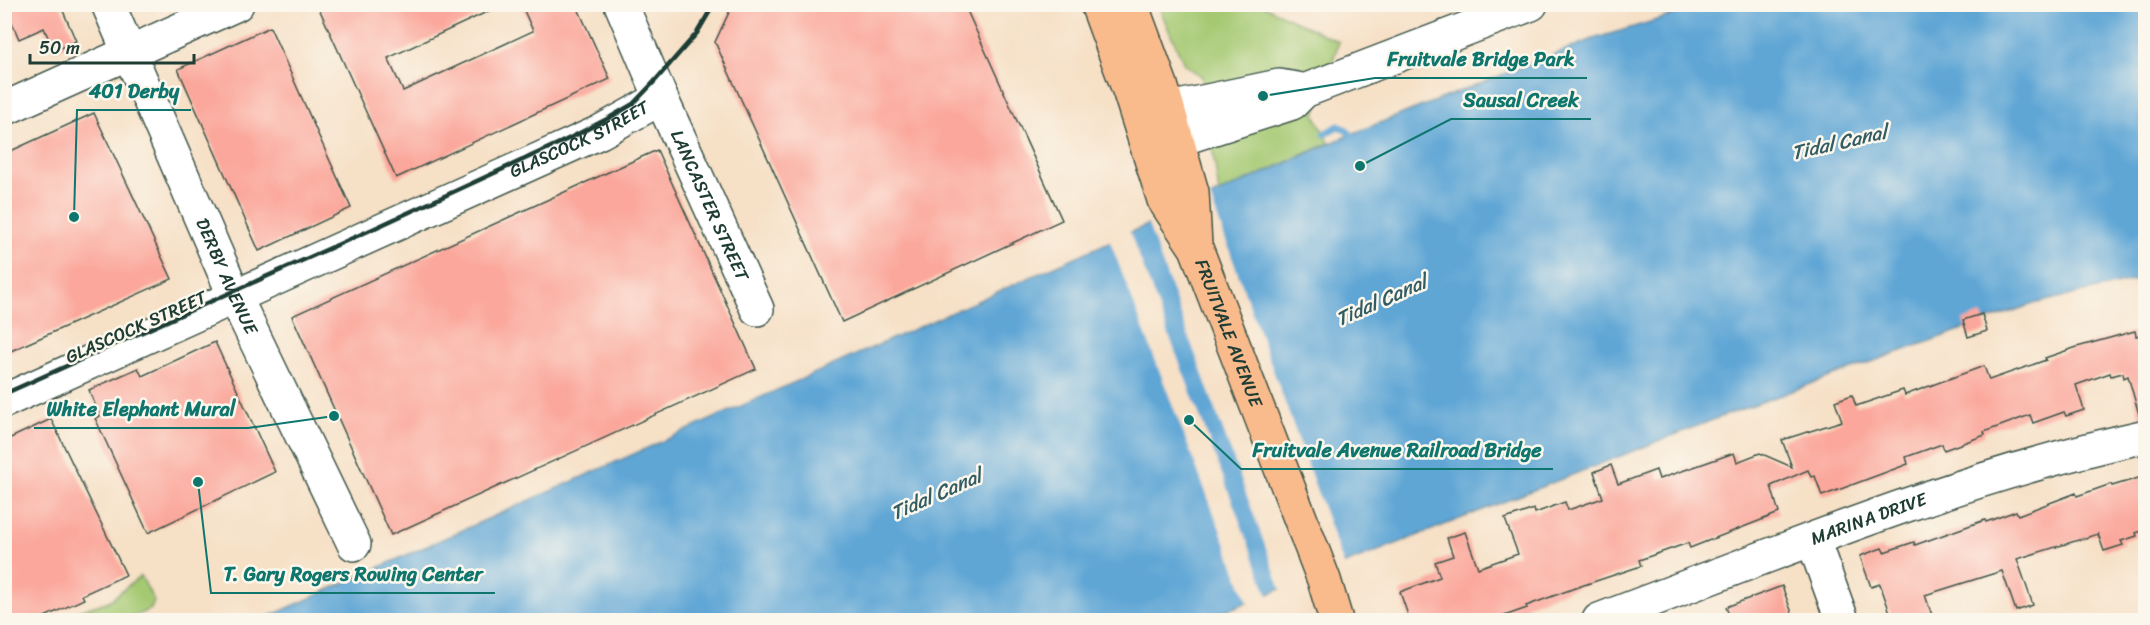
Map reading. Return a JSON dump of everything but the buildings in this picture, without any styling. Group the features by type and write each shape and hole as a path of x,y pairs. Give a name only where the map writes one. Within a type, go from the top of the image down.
{"main road":[{"name":"FRUITVALE AVENUE","path":"1097,4 1142,132 1178,196 1324,580 1336,620"},
{"name":"FRUITVALE AVENUE","path":"1131,4 1169,109 1177,140 1178,196"}],"street":[{"name":"DERBY AVENUE","path":"108,4 232,291 351,536"},
{"path":"4,109 237,4"},
{"name":"LANCASTER STREET","path":"621,4 661,99 757,309"},
{"path":"1142,132 1177,140 1292,103 1304,91 1531,4"},
{"path":"1142,132 1169,109 1279,86 1304,91"},
{"name":"GLASCOCK STREET","path":"4,387 600,132 661,99"},
{"name":"GLASCOCK STREET","path":"4,401 232,291"},
{"name":"MARINA DRIVE","path":"1599,621 1814,540 2016,469 2145,436"},
{"path":"1814,540 1842,621"}],"green space":[{"path":"1158,5 1262,5 1339,42 1315,115 1329,143 1219,193 1202,77 1184,64"},
{"path":"141,576 154,601 151,609 125,620 53,620 109,601"}],"water":[{"name":"Tidal Canal","path":"1707,5 2145,5 2145,278 2033,304 1838,374 1710,421 1202,620 261,620 1349,135 1593,39"}],"pier":[{"path":"1209,194 1345,568 1282,592 1147,222"},
{"path":"1129,230 1269,598 1249,605 1109,239"}],"waterway":[{"path":"1324,134 1338,126 1345,129 1356,140"}],"railway":[{"path":"4,394 375,228 609,118 633,104 654,82 697,33 714,4"}],"place":[{"name":"Fruitvale Bridge Park","path":"1263,96"},
{"name":"Sausal Creek","path":"1360,166"},
{"name":"401 Derby","path":"74,217"},
{"name":"White Elephant Mural","path":"334,416"},
{"name":"Fruitvale Avenue Railroad Bridge","path":"1189,420"},
{"name":"T. Gary Rogers Rowing Center","path":"198,482"}]}
